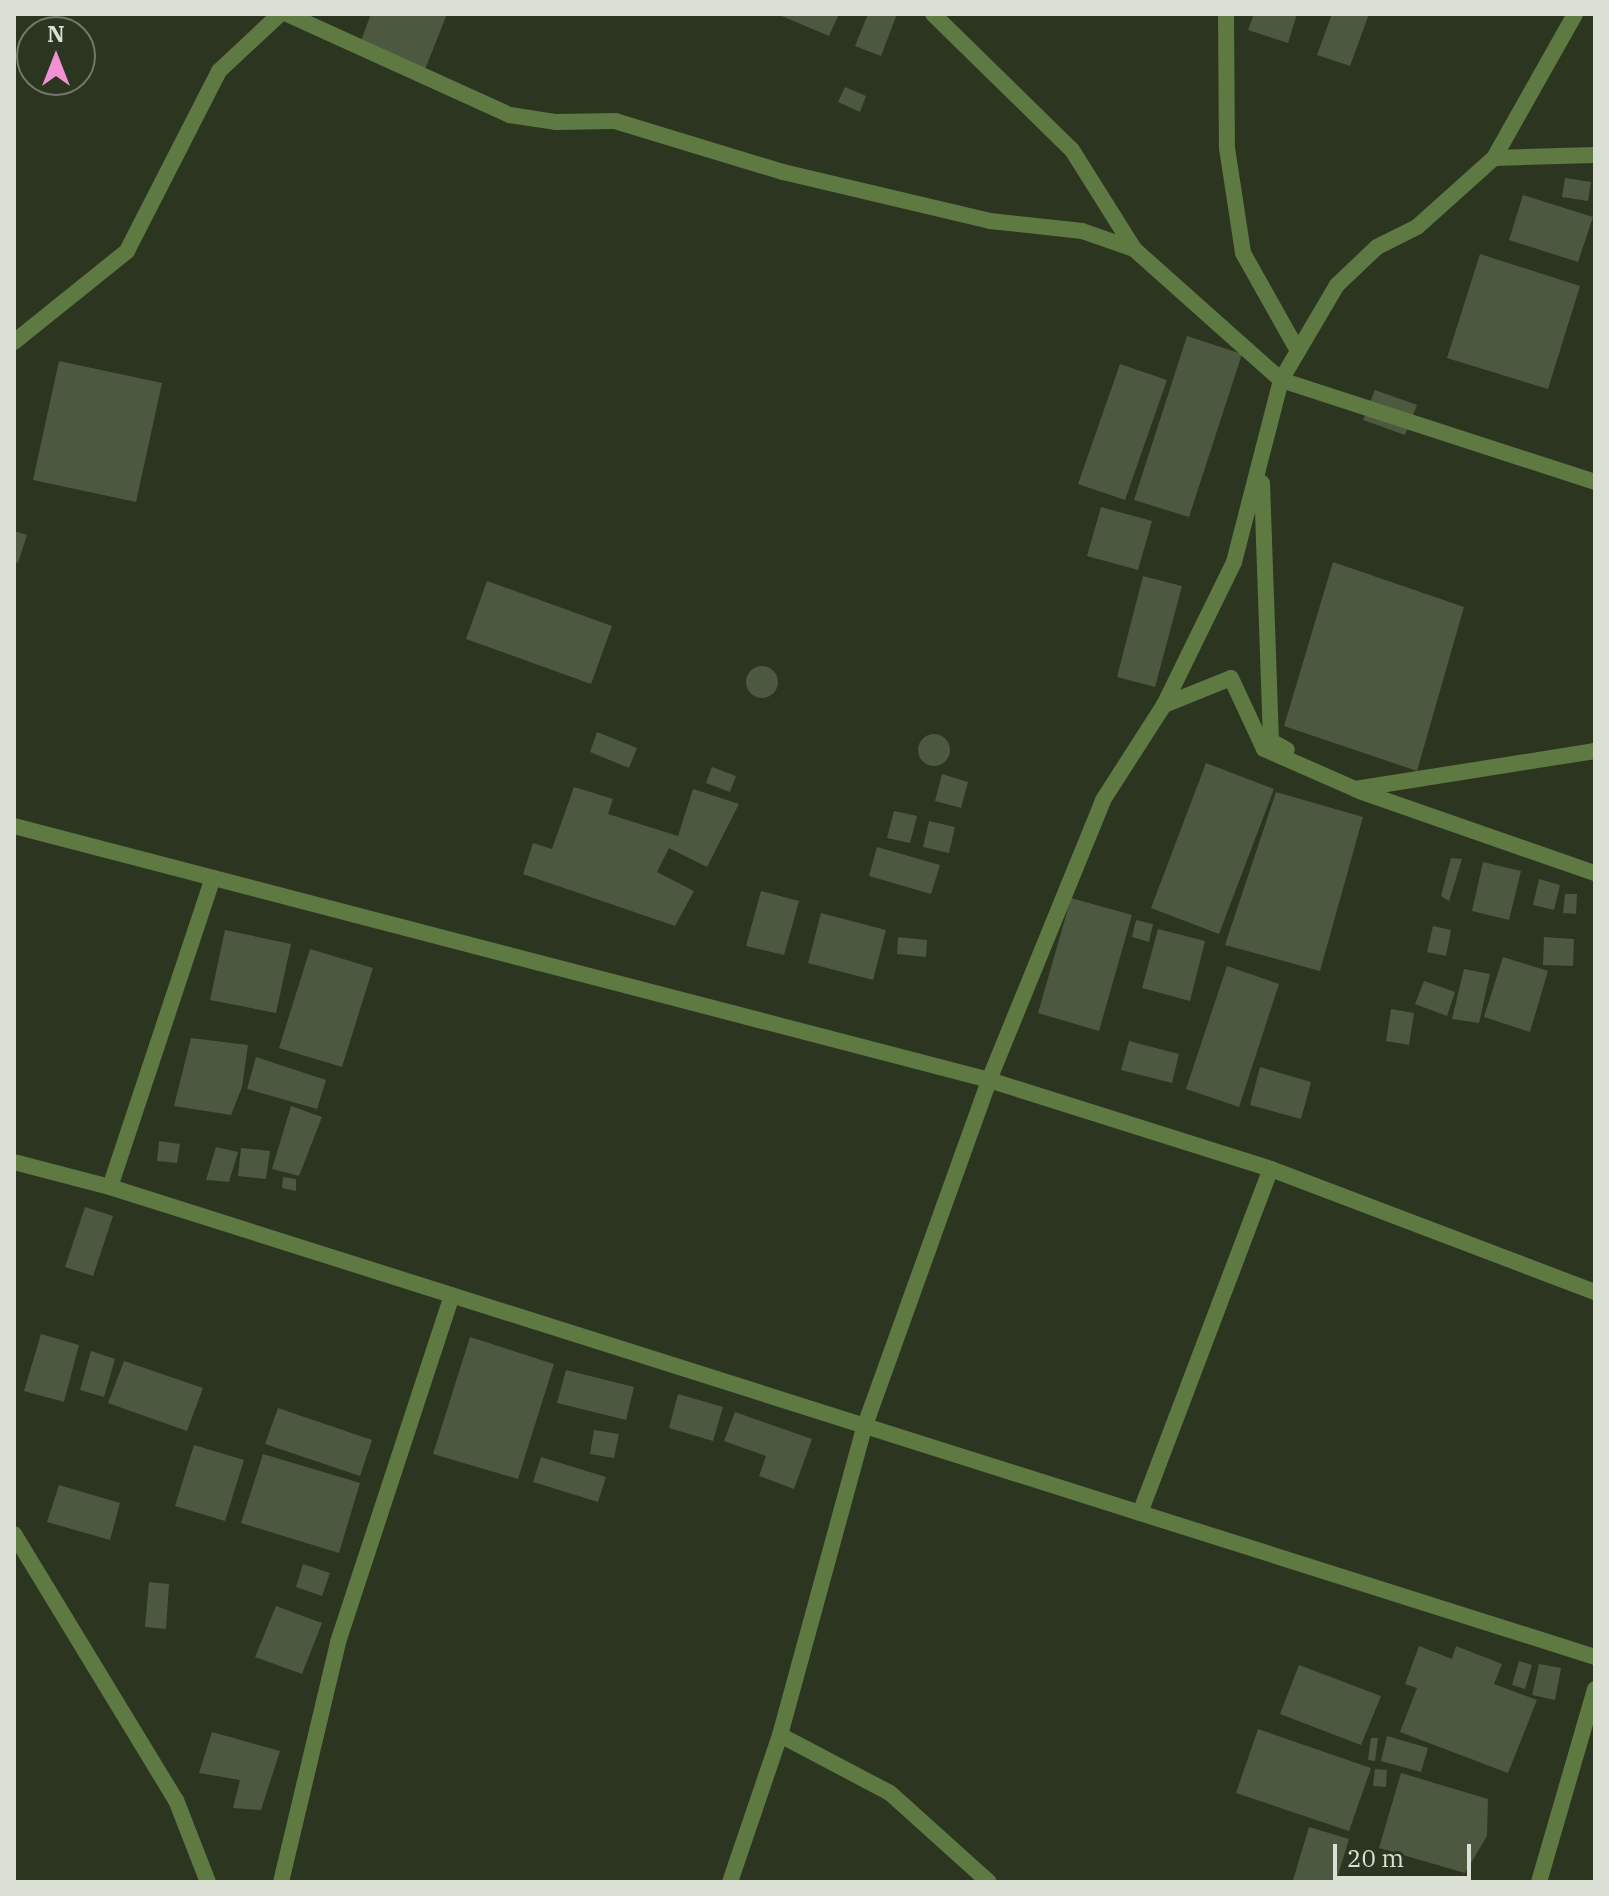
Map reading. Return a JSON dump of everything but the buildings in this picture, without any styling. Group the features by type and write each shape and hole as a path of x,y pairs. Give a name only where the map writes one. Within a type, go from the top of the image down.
{"street":[{"path":"14,342 127,251 219,71 280,14"},
{"path":"287,14 510,115 556,122 615,121 783,172 990,221 1082,231 1134,249"},
{"path":"933,14 1072,150 1134,249 1281,380 1595,482"},
{"path":"1226,14 1227,148 1243,253 1298,351"},
{"path":"730,1882 780,1735 864,1428 989,1080 1103,800 1164,705 1234,562 1281,380 1337,285 1377,247 1417,227 1494,158 1575,14"},
{"path":"1494,158 1595,155"},
{"path":"1261,465 1271,741 1355,789 1595,751"},
{"path":"1164,705 1231,678 1264,749 1355,789 1595,873"},
{"path":"14,826 989,1080 1271,1169 1595,1292"},
{"path":"110,1187 213,878"},
{"path":"14,1162 110,1187 1595,1657"},
{"path":"1140,1513 1271,1169"},
{"path":"281,1882 338,1642 452,1295"},
{"path":"14,1534 176,1800 208,1882"},
{"path":"1539,1882 1595,1689"},
{"path":"780,1735 890,1793 989,1882"}]}
